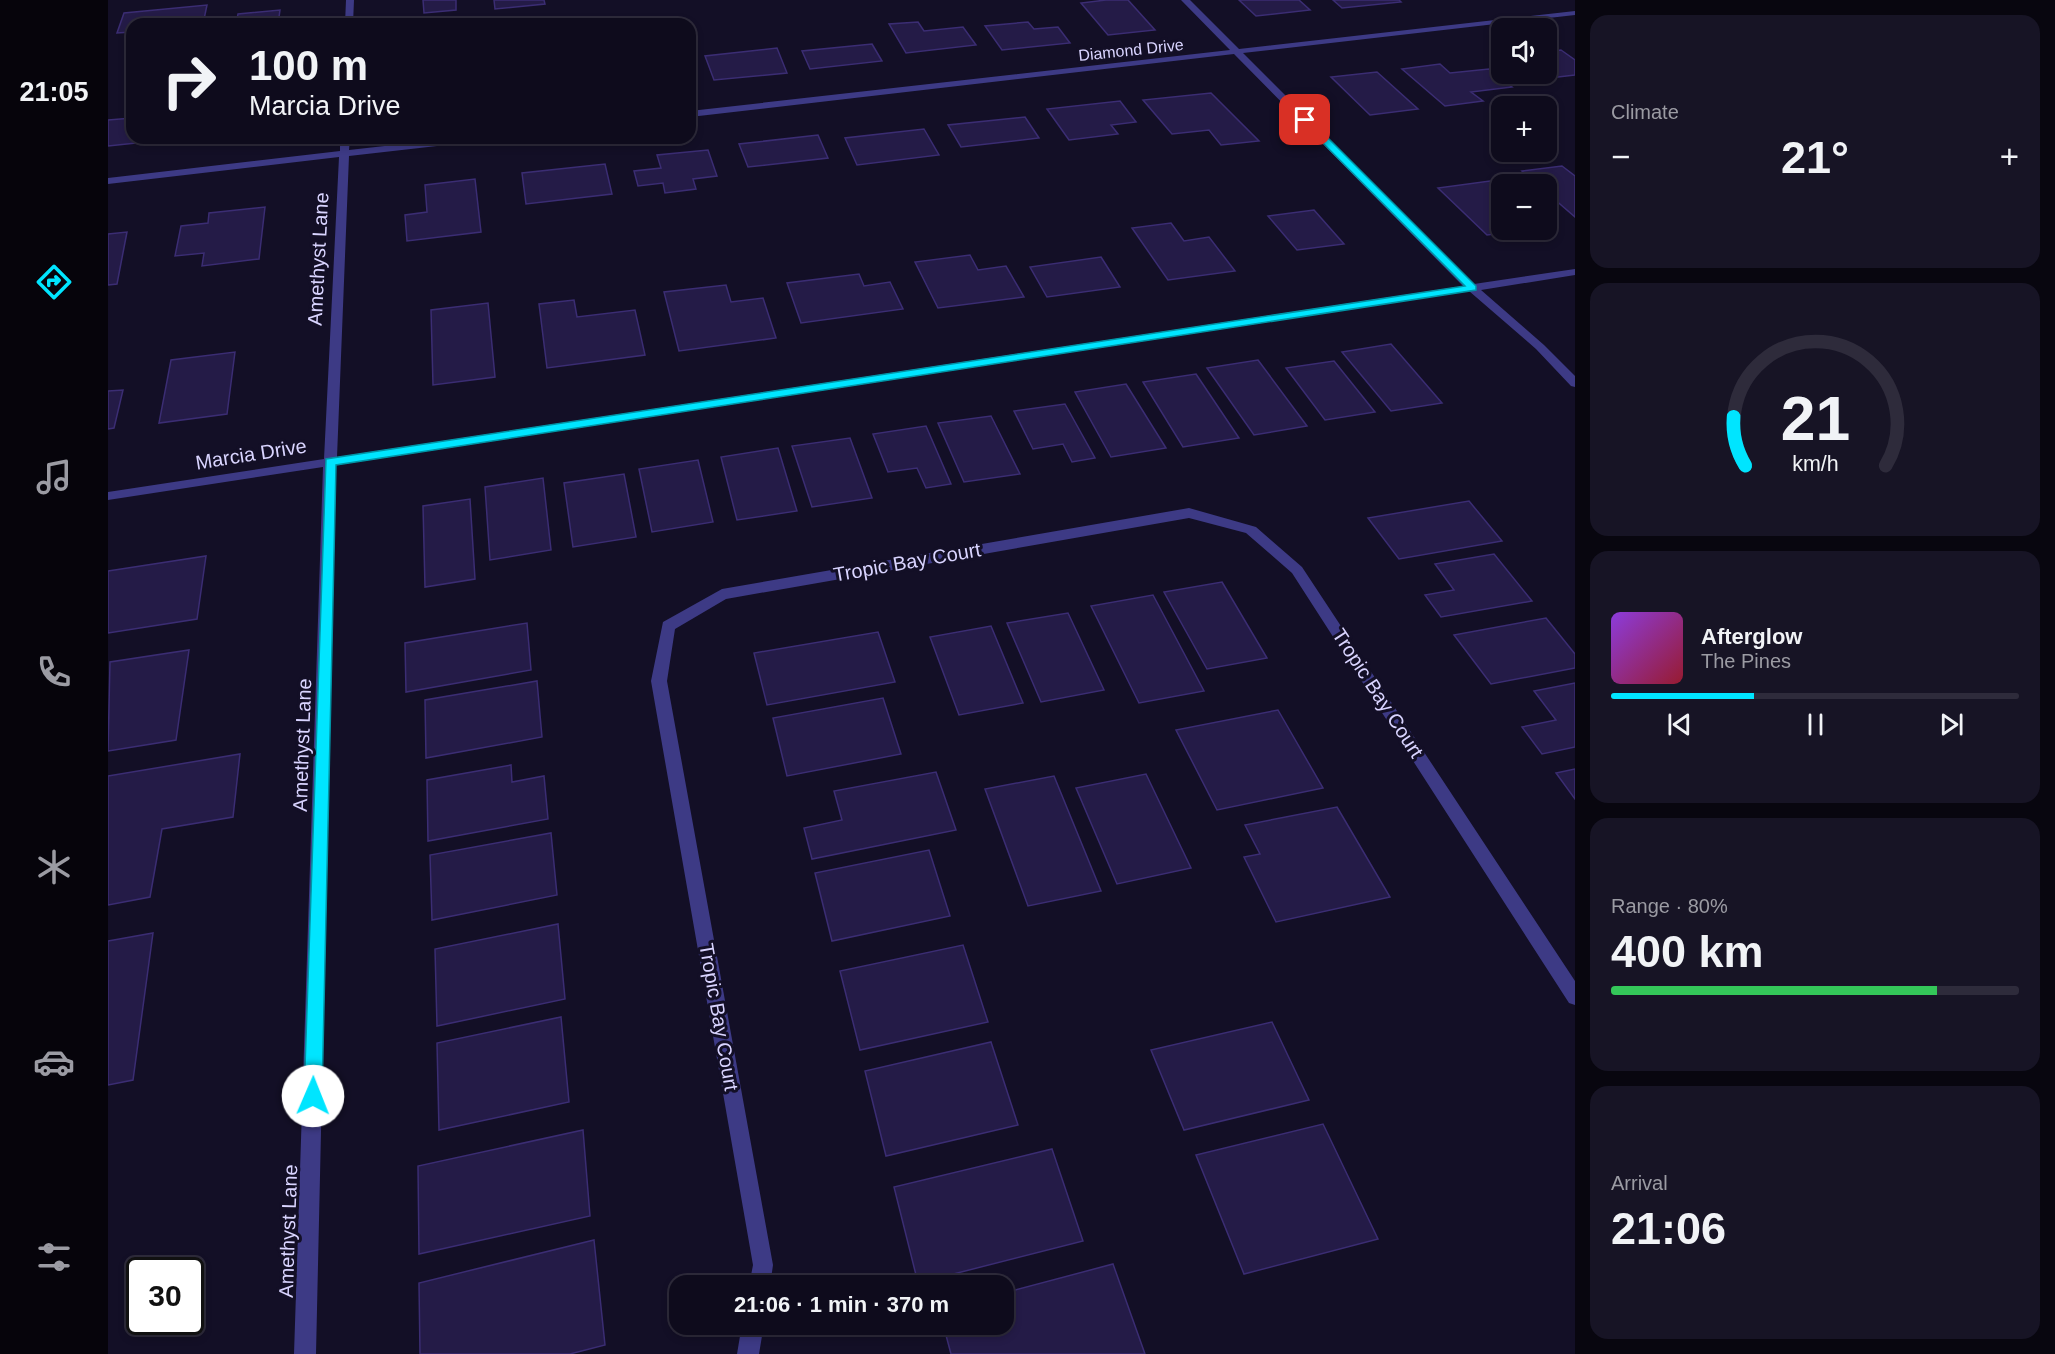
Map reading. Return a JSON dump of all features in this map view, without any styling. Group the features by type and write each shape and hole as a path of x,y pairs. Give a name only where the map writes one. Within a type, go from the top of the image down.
{"street":[{"path":"349,18 350,0"},
{"path":"1185,0 1472,288 1540,347 1575,383"},
{"name":"Diamond Drive","path":"696,113 1575,13"},
{"name":"Amethyst Lane","path":"305,1354 330,462 345,144"},
{"path":"108,181 426,144"},
{"name":"Marcia Drive","path":"108,496 1575,273"},
{"name":"Tropic Bay Court","path":"761,1275 763,1265 659,681 668,626 722,594 1189,513 1251,530 1298,570 1575,997"},
{"path":"748,1354 751,1335"}],"building":[{"path":"423,0 456,0 456,10 424,13"},
{"path":"494,0 544,0 545,4 495,9"},
{"path":"1128,0 1155,30 1108,35 1081,3"},
{"path":"1239,0 1299,0 1310,10 1256,16"},
{"path":"1333,0 1399,0 1401,2 1342,8"},
{"path":"207,5 204,18 126,18 126,32 117,33 124,13"},
{"path":"280,10 279,18 237,18 238,14"},
{"path":"918,22 924,31 963,27 976,45 906,53 889,24"},
{"path":"1028,22 1034,29 1058,27 1070,43 1002,50 985,26"},
{"path":"872,44 882,61 810,69 802,51"},
{"path":"777,48 787,73 714,80 705,56"},
{"path":"1561,50 1575,60 1575,75 1557,77 1557,51"},
{"path":"1440,64 1450,73 1489,69 1491,84 1508,84 1512,87 1471,92 1483,101 1445,106 1402,69"},
{"path":"1377,72 1418,109 1370,115 1331,77"},
{"path":"1211,93 1259,141 1221,145 1209,130 1172,134 1143,100"},
{"path":"1120,101 1136,122 1111,125 1118,134 1069,140 1047,109"},
{"path":"1025,117 1039,138 961,147 948,125"},
{"path":"126,118 127,144 108,146 108,120"},
{"path":"924,129 939,155 857,165 845,138"},
{"path":"818,135 828,158 748,167 739,144"},
{"path":"708,150 717,176 693,179 696,189 665,193 663,183 638,186 634,171 661,168 657,155"},
{"path":"605,164 612,194 526,204 522,173"},
{"path":"1562,166 1575,176 1575,217 1557,201 1557,174 1525,174 1522,171"},
{"path":"475,179 481,232 407,241 405,215 427,212 425,185"},
{"path":"1490,181 1491,235 1487,235 1438,188"},
{"path":"265,207 259,259 202,266 204,253 175,256 181,226 208,223 209,213"},
{"path":"1314,210 1344,244 1297,250 1268,216"},
{"path":"1171,223 1184,241 1209,237 1235,271 1168,280 1132,228"},
{"path":"127,232 117,284 108,285 108,234"},
{"path":"970,255 978,270 1006,266 1024,297 938,308 915,262"},
{"path":"1101,257 1120,287 1047,297 1030,267"},
{"path":"859,274 864,286 890,282 903,309 801,323 787,283"},
{"path":"726,285 731,302 763,298 776,338 679,351 664,292"},
{"path":"574,300 577,317 635,310 645,355 547,368 539,304"},
{"path":"488,303 495,377 433,385 431,310"},
{"path":"1391,344 1442,403 1391,411 1342,352"},
{"path":"235,352 227,414 159,423 171,360"},
{"path":"1258,360 1307,426 1254,435 1207,368"},
{"path":"1334,361 1375,412 1325,420 1286,368"},
{"path":"1196,374 1239,438 1183,447 1143,382"},
{"path":"1126,384 1166,448 1111,457 1075,392"},
{"path":"123,390 114,428 108,429 108,391"},
{"path":"1065,404 1095,458 1072,462 1063,444 1033,449 1014,411"},
{"path":"991,416 1020,474 964,482 938,423"},
{"path":"926,426 951,484 926,488 917,468 888,472 873,434"},
{"path":"850,438 872,498 812,507 792,446"},
{"path":"778,448 797,511 737,520 721,457"},
{"path":"698,460 713,522 652,532 639,469"},
{"path":"624,474 636,537 573,547 564,483"},
{"path":"543,478 551,550 490,560 485,487"},
{"path":"470,499 475,579 425,587 423,506"},
{"path":"1469,501 1502,541 1399,559 1368,518"},
{"path":"1494,554 1532,601 1441,617 1425,595 1454,590 1435,564"},
{"path":"206,556 197,619 108,633 108,571"},
{"path":"1222,582 1267,658 1207,669 1164,592"},
{"path":"1153,595 1204,691 1139,703 1091,606"},
{"path":"1068,613 1104,690 1041,702 1007,623"},
{"path":"1546,618 1575,654 1575,668 1491,684 1454,635"},
{"path":"527,623 531,670 406,692 405,643"},
{"path":"991,626 1023,703 959,715 930,637"},
{"path":"878,632 895,682 767,705 754,653"},
{"path":"189,650 176,740 108,751 110,662"},
{"path":"537,681 542,737 426,758 425,700"},
{"path":"1575,683 1575,747 1542,754 1522,727 1556,720 1534,691"},
{"path":"883,698 901,754 787,776 773,718"},
{"path":"1278,710 1323,788 1217,810 1176,730"},
{"path":"240,754 233,817 162,829 150,897 108,905 108,776"},
{"path":"511,765 512,782 544,776 548,819 428,841 427,780"},
{"path":"1575,769 1575,799 1556,773"},
{"path":"936,772 956,830 812,859 804,828 842,820 834,791"},
{"path":"1146,774 1191,868 1117,884 1076,788"},
{"path":"1054,776 1101,891 1028,906 985,789"},
{"path":"1337,807 1390,897 1276,922 1244,857 1260,854 1245,825"},
{"path":"551,833 557,895 432,920 430,855"},
{"path":"929,850 950,916 832,941 815,873"},
{"path":"558,924 565,999 437,1026 435,949"},
{"path":"153,933 133,1080 108,1085 108,941"},
{"path":"963,945 988,1022 860,1050 840,971"},
{"path":"561,1017 569,1102 439,1130 437,1043"},
{"path":"1272,1022 1309,1100 1184,1130 1151,1050"},
{"path":"991,1042 1018,1125 886,1156 865,1071"},
{"path":"1323,1124 1378,1239 1244,1274 1196,1155"},
{"path":"583,1130 590,1216 419,1254 418,1166"},
{"path":"1052,1149 1083,1241 949,1275 916,1275 894,1187"},
{"path":"594,1240 605,1345 570,1354 420,1354 419,1283"},
{"path":"1113,1264 1145,1354 951,1354 946,1335 1014,1335 1014,1290"}],"route":[{"path":"313,1096 330,462 1472,288 1305,120"}]}
